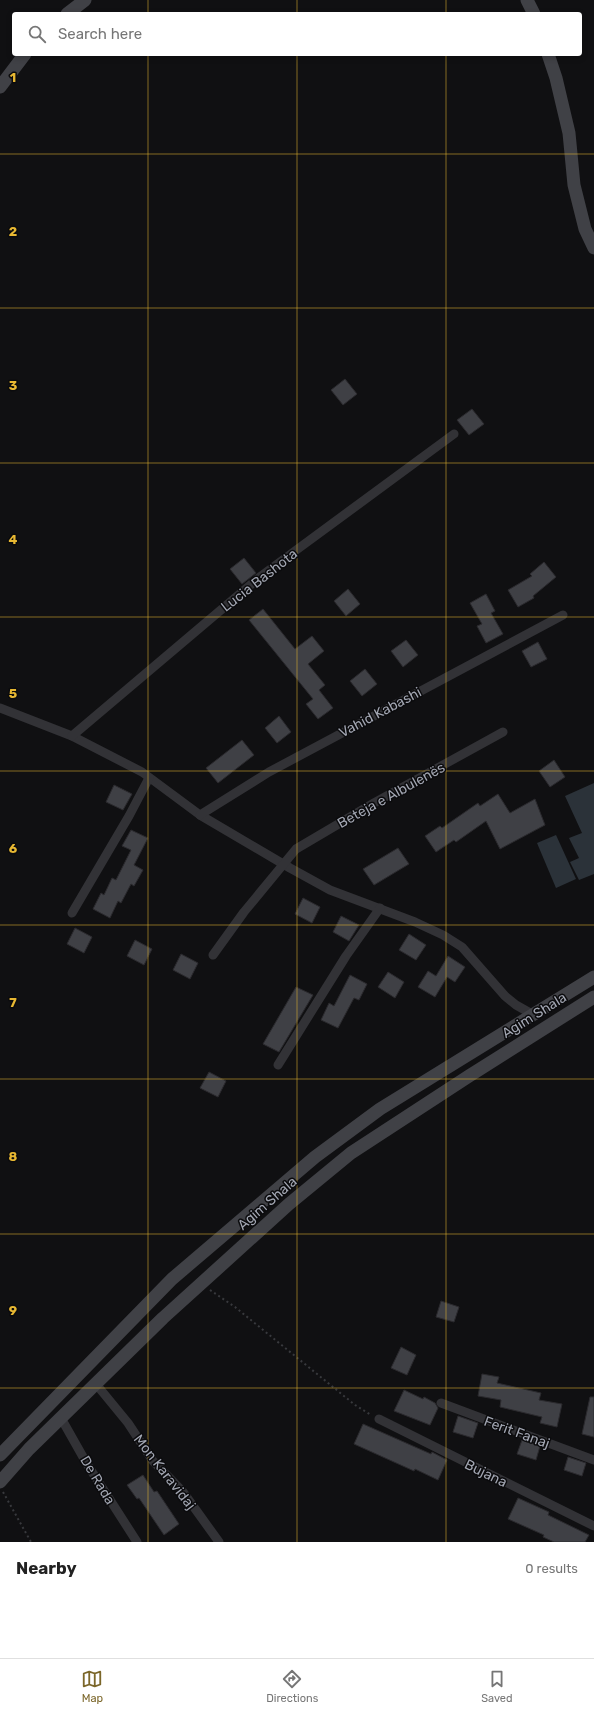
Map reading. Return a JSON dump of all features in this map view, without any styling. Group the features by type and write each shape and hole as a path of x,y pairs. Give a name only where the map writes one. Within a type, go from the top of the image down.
{"main road":[{"path":"70,12 85,0"},
{"path":"527,0 533,12"},
{"path":"2,81 23,56"},
{"path":"549,56 556,78 569,133 574,185 585,229 594,248"},
{"name":"Agim Shala","path":"0,1455 172,1279 315,1157 380,1109 594,977"},
{"name":"Agim Shala","path":"0,1482 61,1418 163,1318 289,1204 351,1153 594,997"}],"street":[{"name":"Lucia Bashota","path":"72,736 261,576 454,434"},
{"name":"Vahid Kabashi","path":"200,815 269,772 563,615"},
{"path":"0,708 72,736 142,772 200,815 330,890 380,908 442,935 462,947 505,996 516,1005 532,1014"},
{"name":"Beteja e Albulenës","path":"213,955 244,912 296,849 374,803 503,732"},
{"path":"72,913 129,816 149,778"},
{"path":"278,1065 346,956 380,908"},
{"name":"Mon Karavidaj","path":"96,1384 128,1423 153,1461 183,1492 219,1542"},
{"name":"Ferit Fanaj","path":"441,1404 594,1460"},
{"name":"De Rada","path":"61,1418 87,1464 137,1542"},
{"name":"Bujana","path":"379,1419 594,1526"}],"path":[{"path":"201,1283 235,1307 355,1405 379,1419"},
{"path":"0,1488 31,1542"}],"shaded area":[{"path":"594,783 594,874 579,880 570,862 579,858 569,838 582,833 565,796"},
{"path":"556,835 576,879 556,888 537,843"}],"building":[{"path":"345,379 357,394 343,405 331,390"},
{"path":"472,409 484,424 469,435 457,420"},
{"path":"244,558 256,573 242,584 230,569"},
{"path":"544,562 556,577 533,596 534,598 518,607 508,590 532,576 530,574"},
{"path":"348,589 360,604 346,616 334,601"},
{"path":"486,594 495,611 491,613 503,634 486,643 477,626 482,624 470,603"},
{"path":"263,609 295,649 312,636 324,651 308,664 325,685 319,690 333,708 318,719 306,704 313,699 249,620"},
{"path":"406,640 418,655 403,667 391,651"},
{"path":"538,642 547,659 531,667 522,651"},
{"path":"365,669 377,684 362,696 350,681"},
{"path":"279,716 291,732 277,743 265,728"},
{"path":"242,740 254,755 218,783 206,768"},
{"path":"554,760 565,777 550,787 539,771"},
{"path":"114,785 132,794 123,810 106,802"},
{"path":"498,794 510,813 535,799 545,825 500,849 486,821 456,842 454,840 436,852 425,836 440,826 442,828 478,803 480,806"},
{"path":"131,830 148,838 134,865 143,870 134,886 131,884 121,903 118,901 110,918 93,909 101,893 104,895 112,878 116,880 131,850 122,846"},
{"path":"398,848 409,864 374,885 363,869"},
{"path":"303,898 320,907 312,923 295,914"},
{"path":"341,916 359,925 349,941 333,932"},
{"path":"75,928 92,937 84,953 67,944"},
{"path":"409,934 426,945 416,960 399,950"},
{"path":"135,940 152,949 144,965 127,956"},
{"path":"181,954 198,963 190,979 173,970"},
{"path":"448,956 465,967 455,982 447,977 435,997 418,987 428,971 436,976"},
{"path":"388,972 404,982 395,998 378,987"},
{"path":"350,975 367,984 359,1000 354,998 338,1028 321,1020 329,1003 334,1006"},
{"path":"296,987 313,995 279,1052 263,1044"},
{"path":"209,1072 226,1081 218,1097 200,1088"},
{"path":"441,1301 459,1307 454,1322 436,1317"},
{"path":"401,1347 416,1355 407,1375 391,1368"},
{"path":"482,1374 499,1377 497,1383 541,1393 539,1400 562,1404 557,1427 540,1423 542,1417 500,1407 501,1400 478,1396"},
{"path":"404,1390 423,1399 424,1397 435,1403 438,1408 430,1425 394,1411"},
{"path":"590,1397 594,1397 594,1437 582,1434"},
{"path":"458,1416 478,1423 473,1438 453,1432"},
{"path":"363,1424 431,1454 432,1452 447,1460 438,1480 354,1444"},
{"path":"522,1440 540,1446 536,1460 517,1454"},
{"path":"568,1457 586,1463 582,1476 564,1470"},
{"path":"143,1475 154,1492 157,1491 179,1524 164,1535 139,1498 137,1499 127,1485"},
{"path":"518,1498 549,1512 548,1515 589,1535 585,1542 554,1542 543,1537 544,1535 508,1519"}]}
